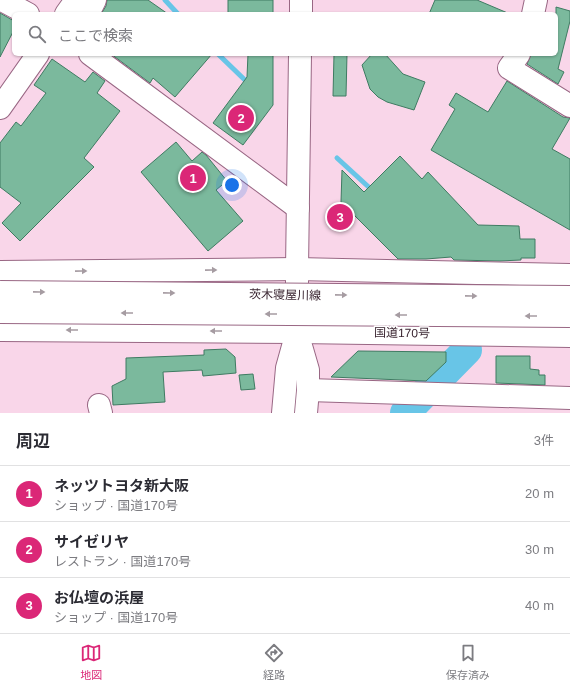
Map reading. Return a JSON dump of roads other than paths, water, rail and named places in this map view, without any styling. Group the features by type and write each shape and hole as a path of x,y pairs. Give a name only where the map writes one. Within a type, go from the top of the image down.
{"main road":[{"path":"2,0 24,12"},
{"path":"67,12 71,7 92,6 95,0"},
{"path":"300,12 301,0"},
{"path":"533,12 536,0"},
{"path":"0,108 37,56"},
{"path":"93,56 298,208"},
{"path":"284,413 287,368 297,332 300,56"},
{"path":"518,56 510,68 570,106"},
{"path":"0,272 297,269 570,275"},
{"name":"茨木寝屋川線","path":"0,292 570,298"},
{"name":"茨木寝屋川線","path":"0,312 570,316"},
{"name":"国道170号","path":"0,330 570,336"},
{"path":"297,332 308,370 306,413"},
{"path":"308,390 570,398"}],"waterway":[{"path":"165,0 176,12"},
{"path":"220,56 249,84"},
{"path":"337,158 373,191"},
{"path":"405,413 467,350"}],"place":[{"name":"サイゼリヤ","path":"241,118"},
{"name":"ネッツトヨタ新大阪","path":"193,178"},
{"name":"お仏壇の浜屋","path":"340,217"}]}
